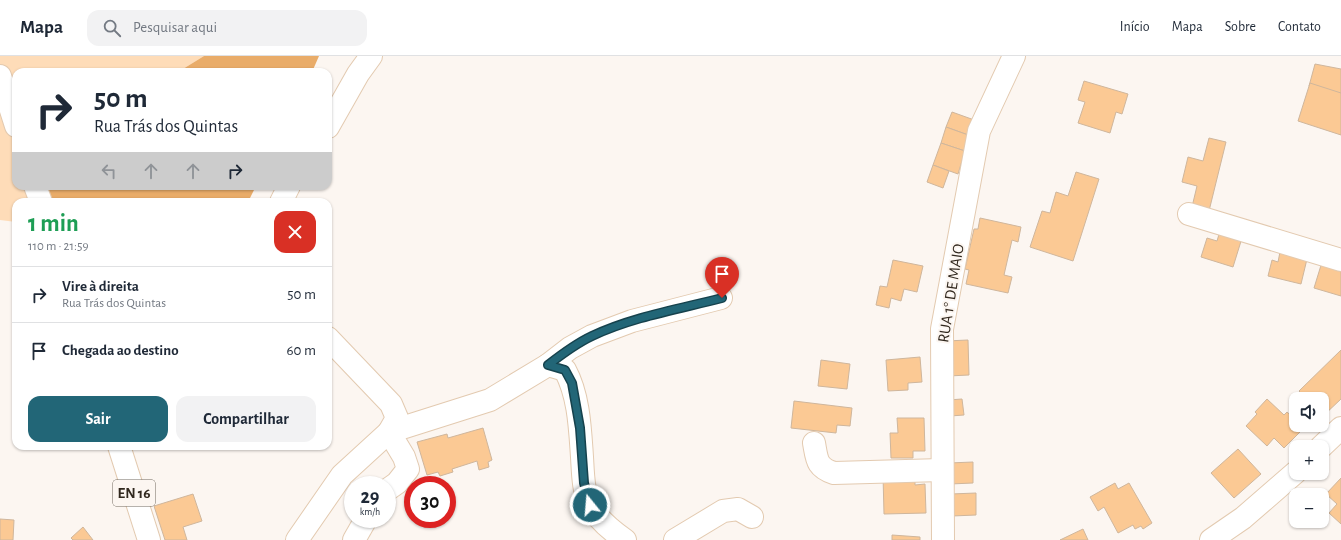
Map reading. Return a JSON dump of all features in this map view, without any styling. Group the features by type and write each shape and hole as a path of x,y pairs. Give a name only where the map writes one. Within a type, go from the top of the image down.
{"street":[{"path":"332,120 358,74 371,56"},
{"name":"RUA 1° DE MAIO","path":"942,540 942,330 979,131 1014,56"},
{"path":"0,76 12,114"},
{"path":"1189,214 1341,260"},
{"path":"389,432 490,400 548,365 570,348 592,336 632,321 722,298"},
{"path":"297,540 342,475 389,432 397,418 391,404 332,342"},
{"path":"548,365 565,370 572,383 580,428 584,483 590,505 609,529 625,540"},
{"path":"1328,440 1341,428"},
{"path":"389,432 404,456 408,469 396,484"},
{"path":"814,443 817,461 824,470 834,472 942,470"},
{"name":"EN 16","path":"120,450 149,540"},
{"path":"1211,540 1243,518 1289,478"},
{"path":"675,540 722,511 738,510 752,517"},
{"path":"354,540 361,528"}],"shaded area":[{"path":"0,56 204,56 184,68 12,68 12,190 35,190 32,198 12,198 12,222 0,220"},
{"path":"204,56 319,56 314,68 184,68"},
{"path":"35,190 254,190 250,198 32,198"}],"building":[{"path":"1315,64 1341,69 1341,95 1309,86"},
{"path":"1084,81 1128,94 1122,114 1116,112 1110,133 1078,123 1085,102 1078,100"},
{"path":"1310,83 1341,93 1341,135 1298,121"},
{"path":"952,112 977,121 971,136 946,127"},
{"path":"946,127 971,136 965,151 941,143"},
{"path":"1209,138 1226,142 1208,215 1191,211 1197,186 1182,182 1188,157 1203,161"},
{"path":"941,143 965,151 958,174 933,165"},
{"path":"933,165 949,171 943,188 927,182"},
{"path":"1076,172 1099,179 1073,261 1030,247 1042,211 1050,213 1056,192 1068,196"},
{"path":"980,218 1021,227 1018,242 1012,240 1004,275 1012,277 1008,293 966,284 969,270 965,269 974,229 978,229"},
{"path":"1220,231 1242,238 1233,267 1201,257 1207,238 1217,241"},
{"path":"1280,252 1307,259 1301,284 1268,276 1272,260 1278,262"},
{"path":"893,260 923,266 917,292 904,289 901,301 891,298 889,308 876,305 880,286 887,287"},
{"path":"1322,262 1341,268 1341,296 1314,288"},
{"path":"968,340 969,375 948,376 946,341"},
{"path":"1341,350 1341,399 1329,410 1329,392 1299,391"},
{"path":"920,357 922,382 908,383 908,390 888,391 886,360"},
{"path":"821,360 850,364 847,389 818,386"},
{"path":"962,399 964,415 950,416 948,400"},
{"path":"1267,399 1284,415 1287,412 1289,414 1289,432 1300,432 1292,440 1289,440 1289,443 1284,448 1274,438 1267,446 1246,426 1257,414 1255,412"},
{"path":"794,401 852,408 850,426 837,425 836,433 791,428"},
{"path":"897,418 924,418 925,451 913,451 913,458 891,458 890,433 898,433"},
{"path":"483,428 492,460 488,462 489,467 479,470 477,461 452,469 453,472 440,476 438,472 427,475 417,442 447,434 448,438"},
{"path":"1238,449 1261,474 1234,498 1211,473"},
{"path":"973,462 973,483 950,484 949,463"},
{"path":"915,474 915,485 925,484 926,513 884,514 883,475"},
{"path":"1341,478 1341,524 1329,513 1337,504 1329,497 1329,491"},
{"path":"1115,483 1118,489 1129,483 1152,523 1143,529 1141,526 1135,529 1133,525 1118,533 1104,507 1098,511 1090,497"},
{"path":"976,493 976,515 952,516 951,494"},
{"path":"193,494 202,521 183,527 187,540 165,540 154,506"},
{"path":"0,519 14,520 13,540 0,540"},
{"path":"83,527 93,540 73,540 71,538"},
{"path":"1083,529 1088,540 1060,540"},
{"path":"892,535 920,537 920,540 892,540"}],"route":[{"path":"590,505 584,483 580,428 572,383 565,370 548,365 570,348 592,336 632,321 722,298"}]}
